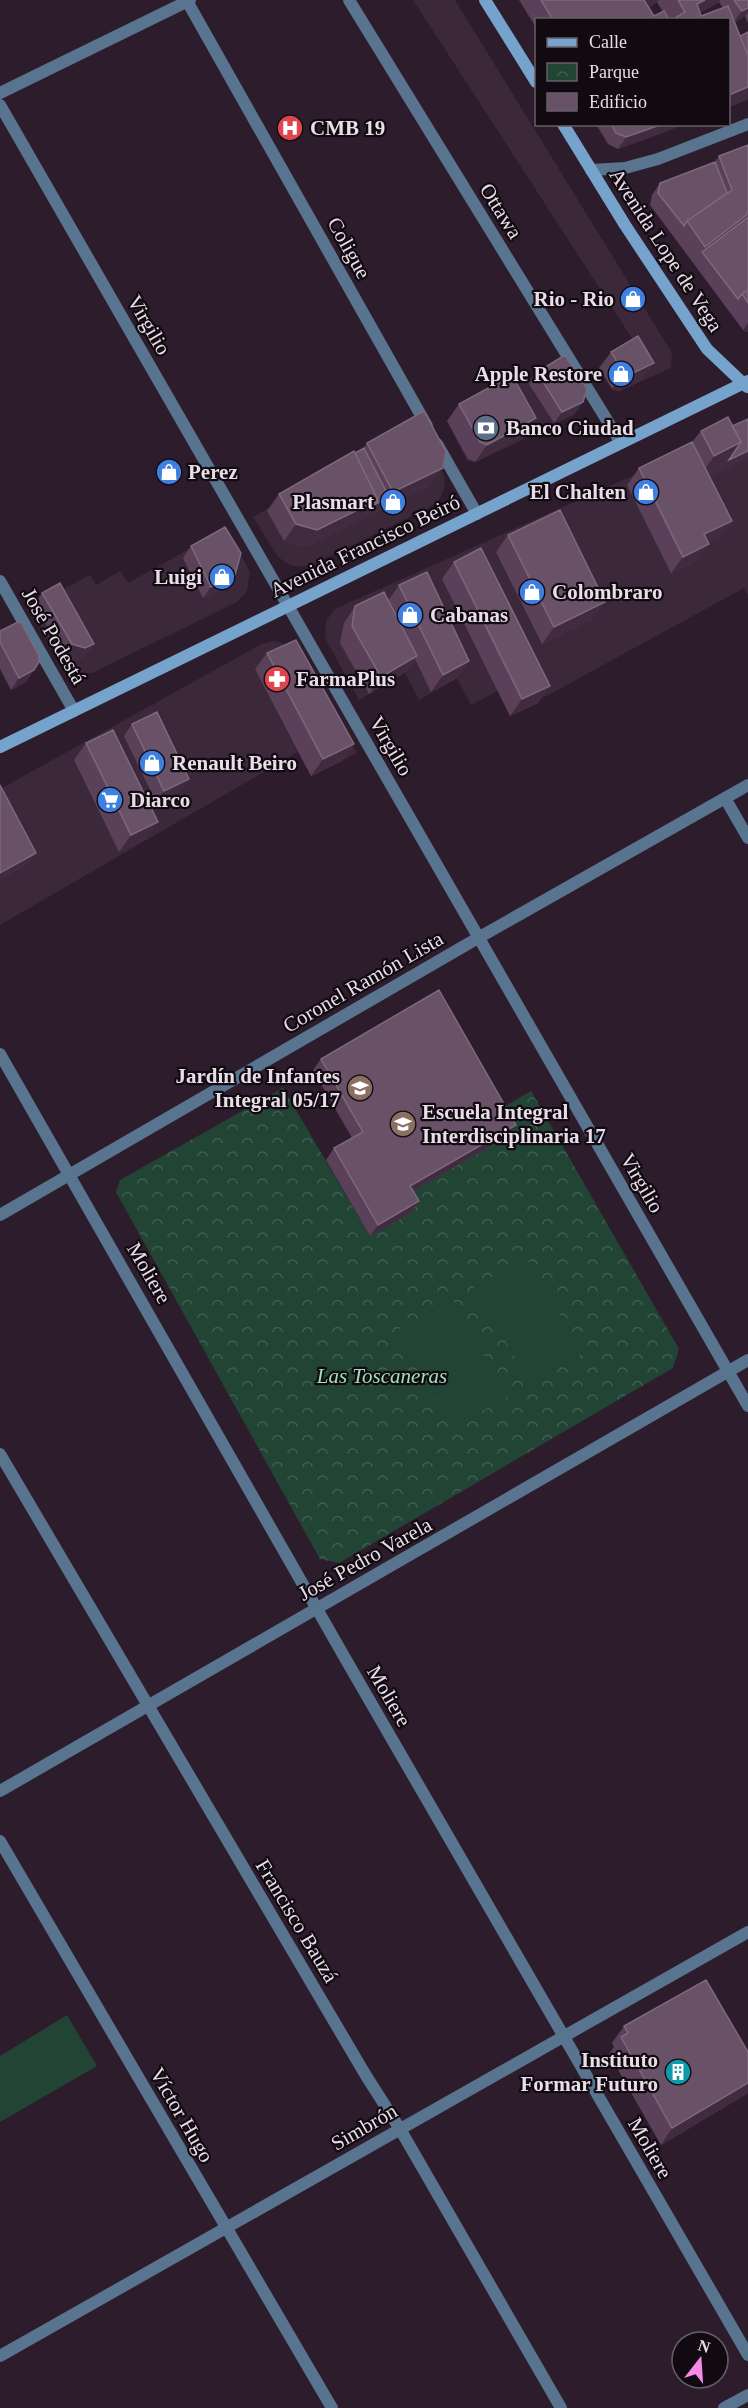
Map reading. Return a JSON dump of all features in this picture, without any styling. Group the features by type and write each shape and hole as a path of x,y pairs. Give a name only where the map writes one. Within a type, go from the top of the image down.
{"main road":[{"path":"485,0 535,79"},
{"name":"Avenida Lope de Vega","path":"564,126 707,349 746,384"},
{"name":"Avenida Francisco Beiró","path":"0,747 746,384"}],"street":[{"name":"Ottawa","path":"349,0 621,443"},
{"path":"0,93 188,1"},
{"name":"Coligue","path":"188,1 477,513"},
{"name":"Virgilio","path":"0,105 748,1406"},
{"path":"591,170 625,168 658,159 748,124"},
{"name":"José Podestá","path":"0,581 74,711"},
{"name":"Coronel Ramón Lista","path":"0,1215 478,938 748,785"},
{"path":"725,798 748,838"},
{"name":"Moliere","path":"0,1054 748,2355"},
{"name":"José Pedro Varela","path":"0,1791 748,1360"},
{"name":"Francisco Bauzá","path":"0,1454 147,1707 400,2129 561,2408"},
{"name":"Víctor Hugo","path":"0,1842 332,2408"},
{"name":"Simbrón","path":"0,2356 748,1932"},
{"path":"724,2408 748,2395"}],"shaded area":[{"path":"413,0 455,0 672,353 671,368 619,391 614,390 599,368 635,343"},
{"path":"558,364 580,399 574,415 476,462 467,461 447,421"},
{"path":"415,424 444,475 445,487 439,500 430,507 314,564 300,567 290,565 278,557 253,517"},
{"path":"735,430 748,433 748,595 744,588 510,716 498,691 471,705 457,678 419,700 405,673 359,700 325,638 326,621 335,609"},
{"path":"227,528 250,572 247,591 237,602 92,673 76,674 61,663 30,607 90,575 96,585 120,571 128,583"},
{"path":"274,641 293,646 301,655 357,753 311,776 298,752 0,925 0,789 262,644"}],"green space":[{"name":"Las Toscaneras","path":"283,1088 370,1236 402,1197 508,1136 495,1112 531,1091 679,1349 673,1368 339,1563 320,1559 116,1192 120,1180"},
{"path":"526,1257 583,1353 531,1383 473,1288"},
{"path":"453,1300 507,1397 454,1427 399,1329"},
{"path":"67,2015 97,2066 0,2122 0,2056"}],"building":[{"path":"541,0 644,0 654,16 664,11 668,18 552,18"},
{"path":"678,0 705,0 697,4 701,16 728,6 748,56 748,87 730,95 730,18 675,18 685,12"},
{"path":"734,0 748,0 748,8 742,11"},
{"path":"748,32 748,56 740,36"},
{"path":"612,126 657,126 626,137 616,133"},
{"path":"748,145 748,214 705,247 687,221 732,190 719,156"},
{"path":"715,162 727,193 687,221 684,226 658,193 660,183"},
{"path":"748,217 748,290 738,299 702,252"},
{"path":"748,290 748,303 742,294"},
{"path":"638,336 654,363 631,374 624,373 611,352"},
{"path":"565,355 587,389 583,402 562,412 537,372"},
{"path":"512,375 536,418 487,445 480,442 459,404"},
{"path":"424,411 446,452 443,468 393,492 367,443"},
{"path":"728,417 741,442 714,456 701,431"},
{"path":"748,419 748,451 729,460 741,442 732,426"},
{"path":"692,442 732,521 704,534 709,544 683,557 639,468"},
{"path":"364,448 389,497 374,505 378,500 355,453"},
{"path":"354,451 378,500 317,530 296,524 279,494"},
{"path":"560,510 605,602 554,627 508,535"},
{"path":"225,527 241,553 235,575 211,587 191,546"},
{"path":"481,548 550,686 522,699 454,562"},
{"path":"427,572 469,661 443,675 399,585"},
{"path":"60,583 94,644 85,648 72,644 42,593"},
{"path":"384,592 417,656 381,677 352,626 355,606"},
{"path":"20,621 39,656 39,662 34,670 19,678 0,642 0,631"},
{"path":"296,640 354,744 323,759 267,653"},
{"path":"157,712 189,779 164,791 132,724"},
{"path":"113,730 158,822 131,835 86,743"},
{"path":"0,785 36,853 0,873"},
{"name":"Escuela Integral Interdisciplinaria 17","path":"439,990 516,1125 410,1186 419,1201 378,1225 334,1148 363,1132 321,1059"},
{"name":"Instituto Formar Futuro","path":"706,1980 748,2052 748,2083 672,2128 621,2037 628,2033 624,2026"}],"place":[{"name":"CMB 19","path":"290,128"},
{"name":"Rio - Rio","path":"633,299"},
{"name":"Apple Restore","path":"621,374"},
{"name":"Banco Ciudad","path":"486,428"},
{"name":"Perez","path":"169,472"},
{"name":"El Chalten","path":"646,492"},
{"name":"Plasmart","path":"393,502"},
{"name":"Luigi","path":"222,577"},
{"name":"Colombraro","path":"532,592"},
{"name":"Cabanas","path":"410,615"},
{"name":"FarmaPlus","path":"277,679"},
{"name":"Renault Beiro","path":"152,763"},
{"name":"Diarco","path":"110,800"},
{"name":"Jardín de Infantes Integral 05/17","path":"360,1088"},
{"name":"Escuela Integral Interdisciplinaria 17","path":"403,1124"},
{"name":"Instituto Formar Futuro","path":"678,2072"}]}
